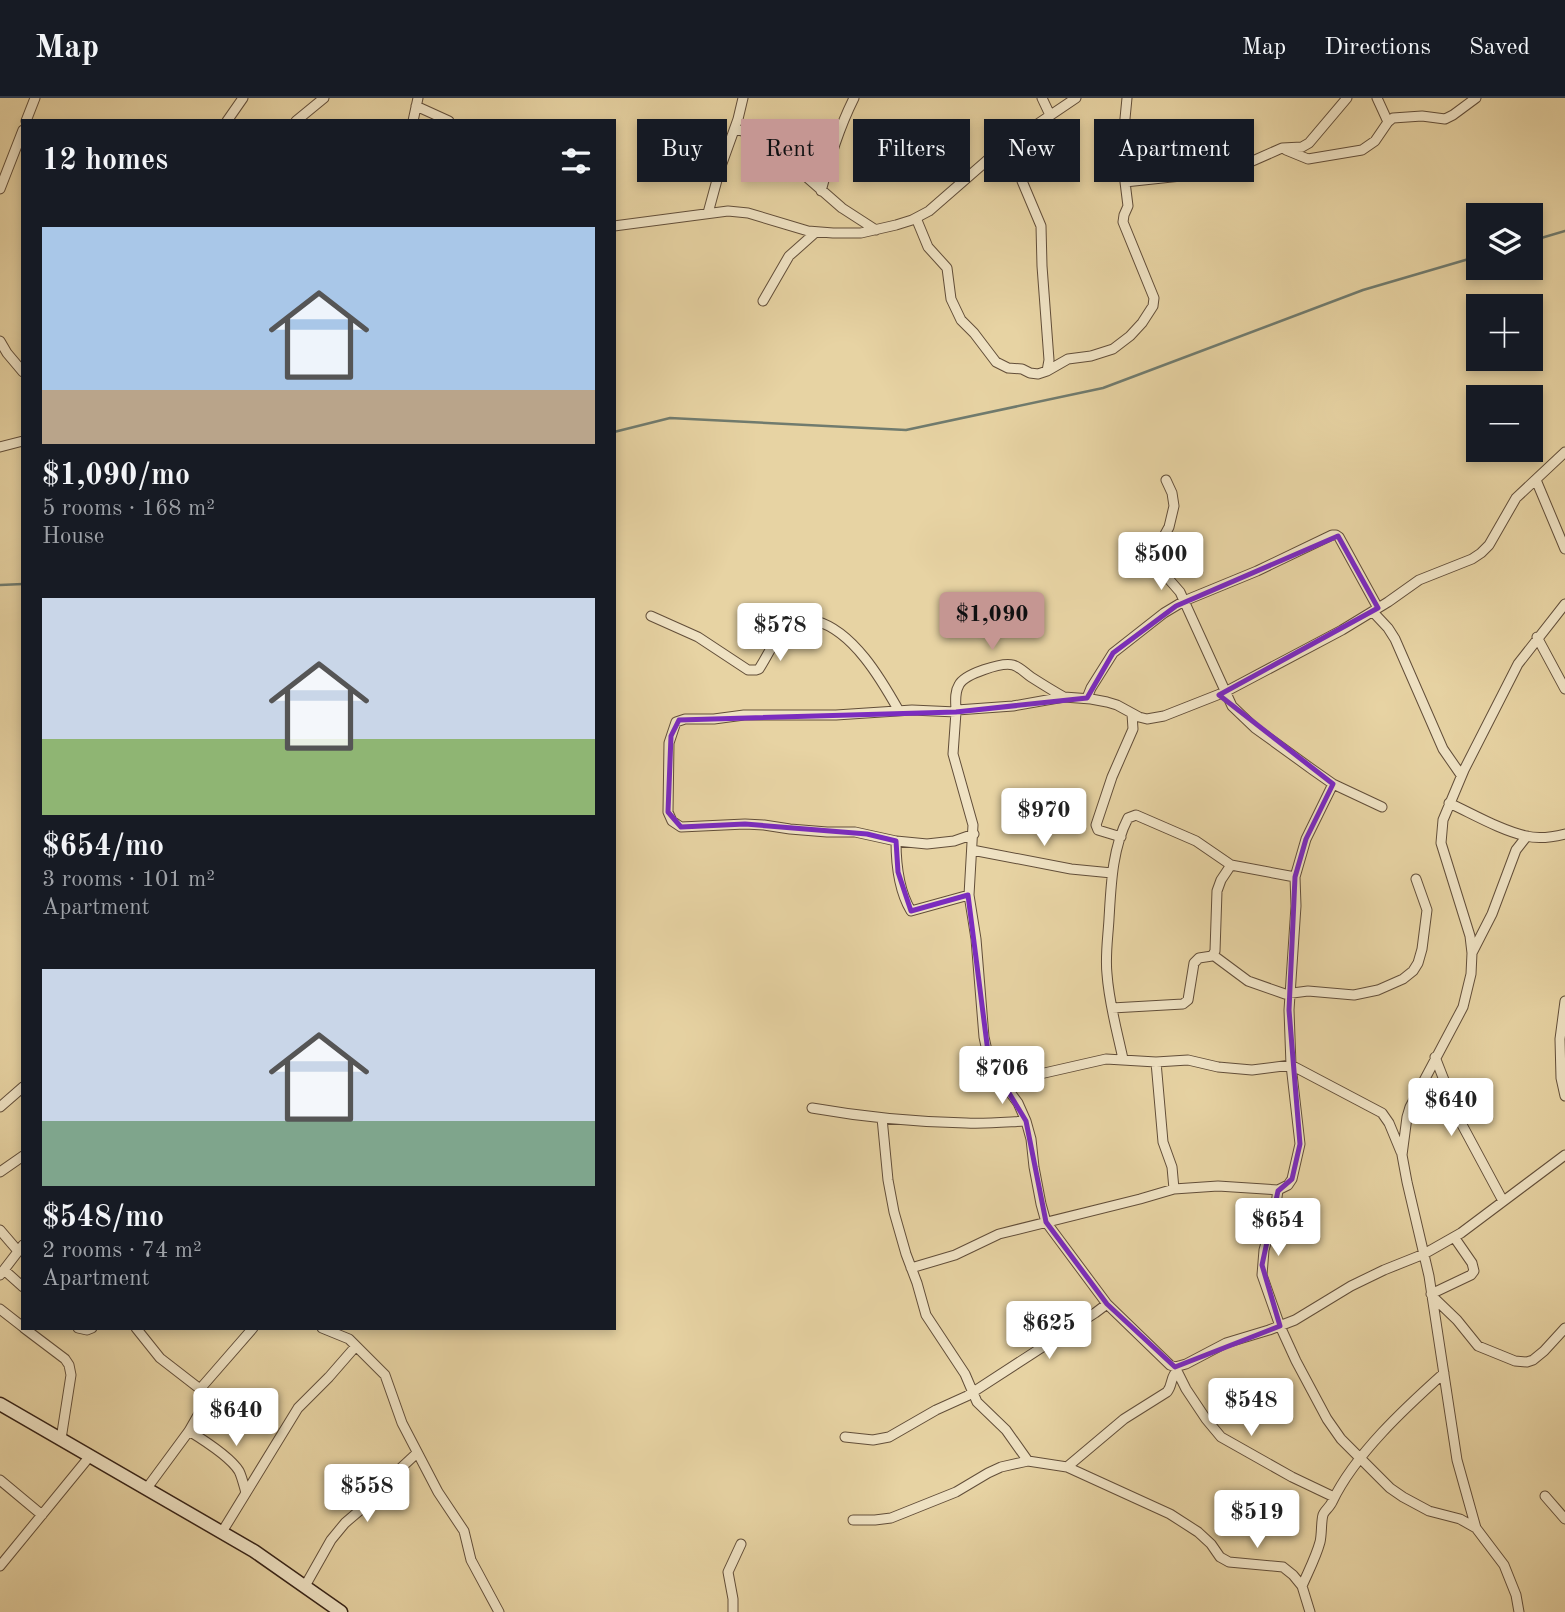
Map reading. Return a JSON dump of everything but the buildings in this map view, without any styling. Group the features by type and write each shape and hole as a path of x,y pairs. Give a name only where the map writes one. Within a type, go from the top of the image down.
{"main road":[{"path":"0,1404 254,1550 341,1612"}],"street":[{"path":"27,119 35,98"},
{"path":"228,119 243,98"},
{"path":"298,119 324,98"},
{"path":"708,213 743,98"},
{"path":"821,191 831,152 854,98"},
{"path":"1042,98 1050,115"},
{"path":"1044,119 1076,98"},
{"path":"1125,119 1127,98"},
{"path":"1254,160 1282,148 1309,144 1347,98"},
{"path":"1377,98 1388,122"},
{"path":"1282,148 1308,159 1362,150 1375,141 1388,122 1395,117 1445,119 1476,98"},
{"path":"413,119 415,101 446,119"},
{"path":"735,129 755,135 770,145 842,208 876,230"},
{"path":"0,188 21,135"},
{"path":"616,226 728,211 748,213 816,232 861,233 916,218 929,211 984,163"},
{"path":"1022,182 1041,226 1048,335 1047,371"},
{"path":"916,218 928,247 947,268 951,299 961,320 996,362 1008,368 1022,369 1034,374 1047,371 1068,359 1091,356 1112,349 1130,336 1153,306 1154,298 1123,222 1128,206 1125,182"},
{"path":"763,301 789,256 816,232"},
{"path":"0,341 21,370"},
{"path":"0,447 21,442"},
{"path":"974,834 940,843 896,841 855,832 827,832 764,825 681,827 672,821 668,812 669,743 673,730 679,720 756,715 956,712 1064,697 1087,698 1117,705 1147,719 1164,716 1225,692 1342,630 1419,580 1472,559 1489,545 1516,498 1565,452"},
{"path":"1166,480 1174,501 1174,512 1155,554 1161,568 1180,592 1232,706 1255,727 1333,784 1382,807"},
{"path":"1536,480 1565,549"},
{"path":"1087,698 1113,653 1143,628 1184,601 1257,571 1334,534 1339,537 1376,610 1395,639 1443,749 1461,775"},
{"path":"1402,1155 1410,1107 1463,1007 1471,974 1472,953 1466,922 1441,843 1443,820 1461,775 1518,664 1565,604"},
{"path":"651,615 698,637 753,671 759,669 776,639 792,623 801,619 821,622 842,636 868,662 881,678 899,711"},
{"path":"1537,637 1562,676 1565,689"},
{"path":"1064,697 1012,664 1004,664 963,679 956,694 953,754 974,834 968,895 976,939 984,1037 989,1060 1012,1093 1026,1121 1046,1222 1107,1304 1176,1369 1186,1389 1221,1437 1334,1497"},
{"path":"1121,837 1098,830 1096,825 1112,777 1133,729 1132,714"},
{"path":"911,1268 955,1255 999,1234 1174,1189 1218,1186 1279,1190 1288,1185 1292,1179 1300,1144 1291,1065 1289,995 1296,906 1295,877 1306,839 1333,784"},
{"path":"1449,803 1527,836 1553,837 1565,834"},
{"path":"1124,1059 1106,971 1112,873 1128,818 1136,815 1196,841 1231,865 1295,877"},
{"path":"1472,953 1492,914 1516,850 1527,836"},
{"path":"896,841 898,872 911,911 968,895"},
{"path":"972,850 1071,869 1112,873"},
{"path":"1213,955 1216,951 1217,891 1231,865"},
{"path":"1112,1008 1183,1004 1189,997 1194,963 1199,958 1213,955 1255,984 1289,995 1308,991 1345,995 1378,990 1403,979 1418,963 1427,920 1424,900 1416,879"},
{"path":"1565,1001 1560,1039 1561,1078 1565,1096"},
{"path":"1435,1057 1460,1121 1503,1201"},
{"path":"998,1076 1030,1076 1097,1060 1188,1060 1218,1067 1252,1070 1291,1065 1382,1113 1402,1155 1424,1254 1457,1460 1476,1528 1503,1565 1516,1595 1519,1612"},
{"path":"1156,1062 1163,1142 1172,1167 1174,1189"},
{"path":"0,1107 21,1089"},
{"path":"812,1108 882,1118 968,1124 1026,1121"},
{"path":"882,1118 891,1196 900,1236 926,1315 965,1374 977,1402 1006,1430 1028,1461"},
{"path":"1067,1467 1124,1419 1167,1392 1176,1369 1226,1343 1295,1320 1362,1281 1424,1254 1454,1237 1565,1155"},
{"path":"0,1172 21,1159"},
{"path":"1279,1190 1262,1275 1280,1326 1327,1419 1341,1439 1390,1488 1429,1511 1460,1519 1476,1528"},
{"path":"0,1230 21,1248 2,1272 21,1286"},
{"path":"1432,1295 1474,1271 1472,1263 1454,1237"},
{"path":"1432,1295 1478,1346 1515,1361 1533,1360 1565,1328"},
{"path":"845,1437 873,1440 889,1437 972,1393 1107,1304"},
{"path":"0,1309 21,1326"},
{"path":"26,1330 65,1359 69,1365 71,1375 61,1440"},
{"path":"138,1330 160,1359 200,1389 203,1406 147,1488"},
{"path":"200,1389 251,1330"},
{"path":"327,1330 349,1339 385,1375 402,1423 452,1516 464,1531 471,1560 499,1612"},
{"path":"222,1532 298,1408 356,1346"},
{"path":"1302,1587 1320,1544 1323,1515 1331,1506 1334,1497 1361,1458 1406,1407 1444,1373"},
{"path":"188,1431 207,1442 236,1467 246,1493"},
{"path":"305,1587 331,1540 345,1523 417,1452"},
{"path":"0,1566 90,1457"},
{"path":"853,1520 891,1518 956,1492 1001,1467 1028,1461 1067,1467 1189,1526 1224,1559 1237,1563 1283,1567 1302,1587 1310,1612"},
{"path":"0,1480 42,1515"},
{"path":"1545,1496 1565,1518"},
{"path":"733,1612 728,1572 741,1544"}],"highlighted area":[{"path":"1338,536 1378,608 1219,695 1333,784 1306,839 1295,877 1289,1010 1300,1144 1292,1179 1278,1191 1262,1265 1280,1326 1175,1367 1107,1304 1046,1222 1026,1121 989,1060 968,895 911,911 898,872 896,841 867,834 745,824 681,827 668,812 671,736 679,720 956,712 1087,698 1113,653 1176,606"}],"waterway":[{"path":"1543,237 1565,231"},
{"path":"616,432 670,418 906,430 1103,388 1363,290 1466,260"},
{"path":"0,585 21,584"}]}
